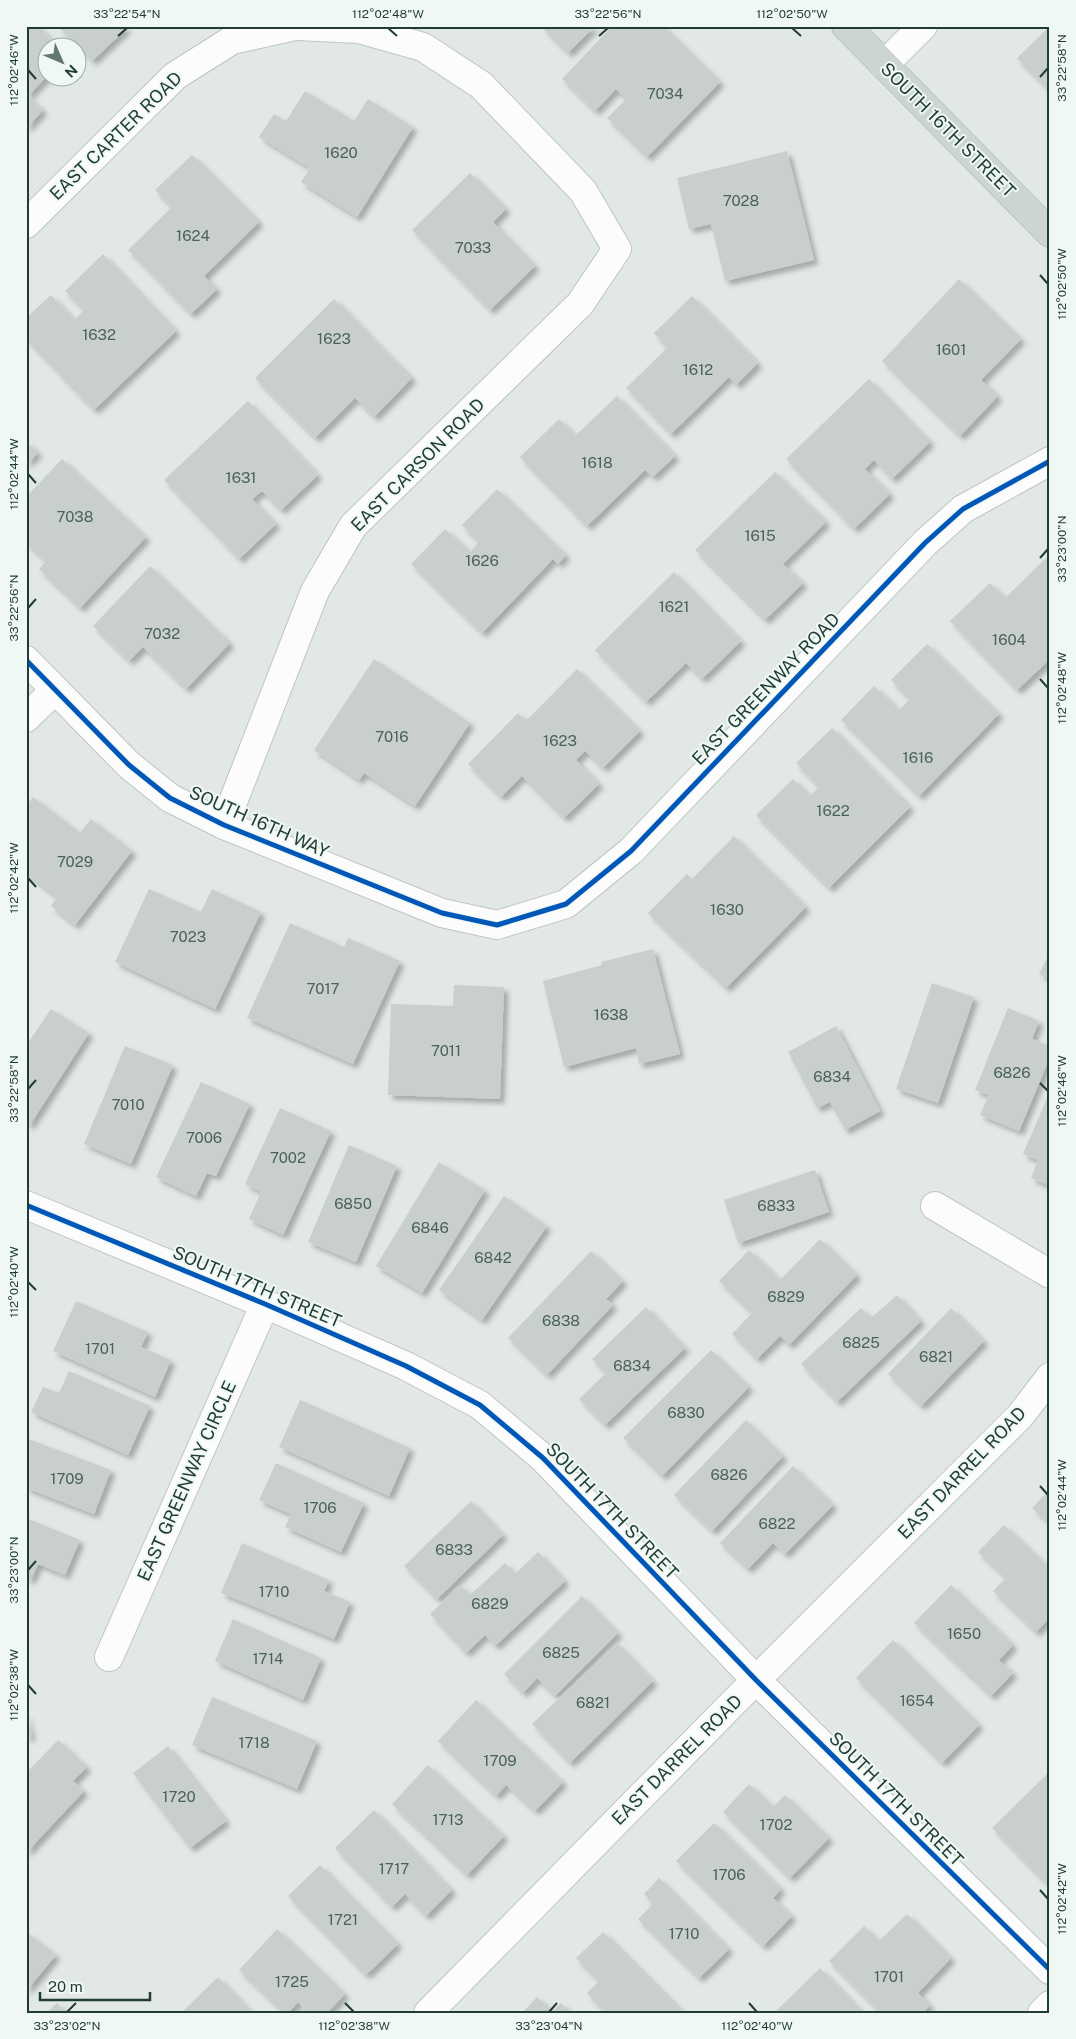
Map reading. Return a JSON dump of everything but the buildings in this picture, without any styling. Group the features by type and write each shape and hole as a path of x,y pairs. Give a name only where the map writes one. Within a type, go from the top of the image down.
{"main road":[{"name":"SOUTH 16TH STREET","path":"846,26 1050,233"}],"street":[{"name":"EAST CARTER ROAD","path":"26,224 175,76 232,40 296,26 359,29 423,47 481,85 583,191 617,249"},
{"path":"884,65 923,26"},
{"name":"EAST CARSON ROAD","path":"224,825 315,591 353,526 580,304 617,249"},
{"name":"EAST GREENWAY ROAD","path":"497,925 566,904 631,850 925,543 962,509 1050,461"},
{"name":"SOUTH 16TH WAY","path":"26,660 129,765 170,798 224,825 442,912 497,925"},
{"path":"26,718 54,690"},
{"name":"SOUTH 17TH STREET","path":"26,1205 265,1304 406,1366 480,1406 543,1458 756,1680 1050,1970"},
{"path":"935,1206 1050,1274"},
{"name":"EAST GREENWAY CIRCLE","path":"109,1657 265,1304"},
{"name":"EAST DARREL ROAD","path":"428,2013 756,1680 1020,1416 1050,1377"},
{"path":"1042,2013 1050,2005"}],"cycle path":[{"path":"26,660 129,765 170,798 224,825 442,913 497,925 566,904 631,851 925,543 963,509 1050,461"},
{"path":"26,1205 265,1304 406,1366 480,1405 543,1458 756,1680 1050,1970"}]}
